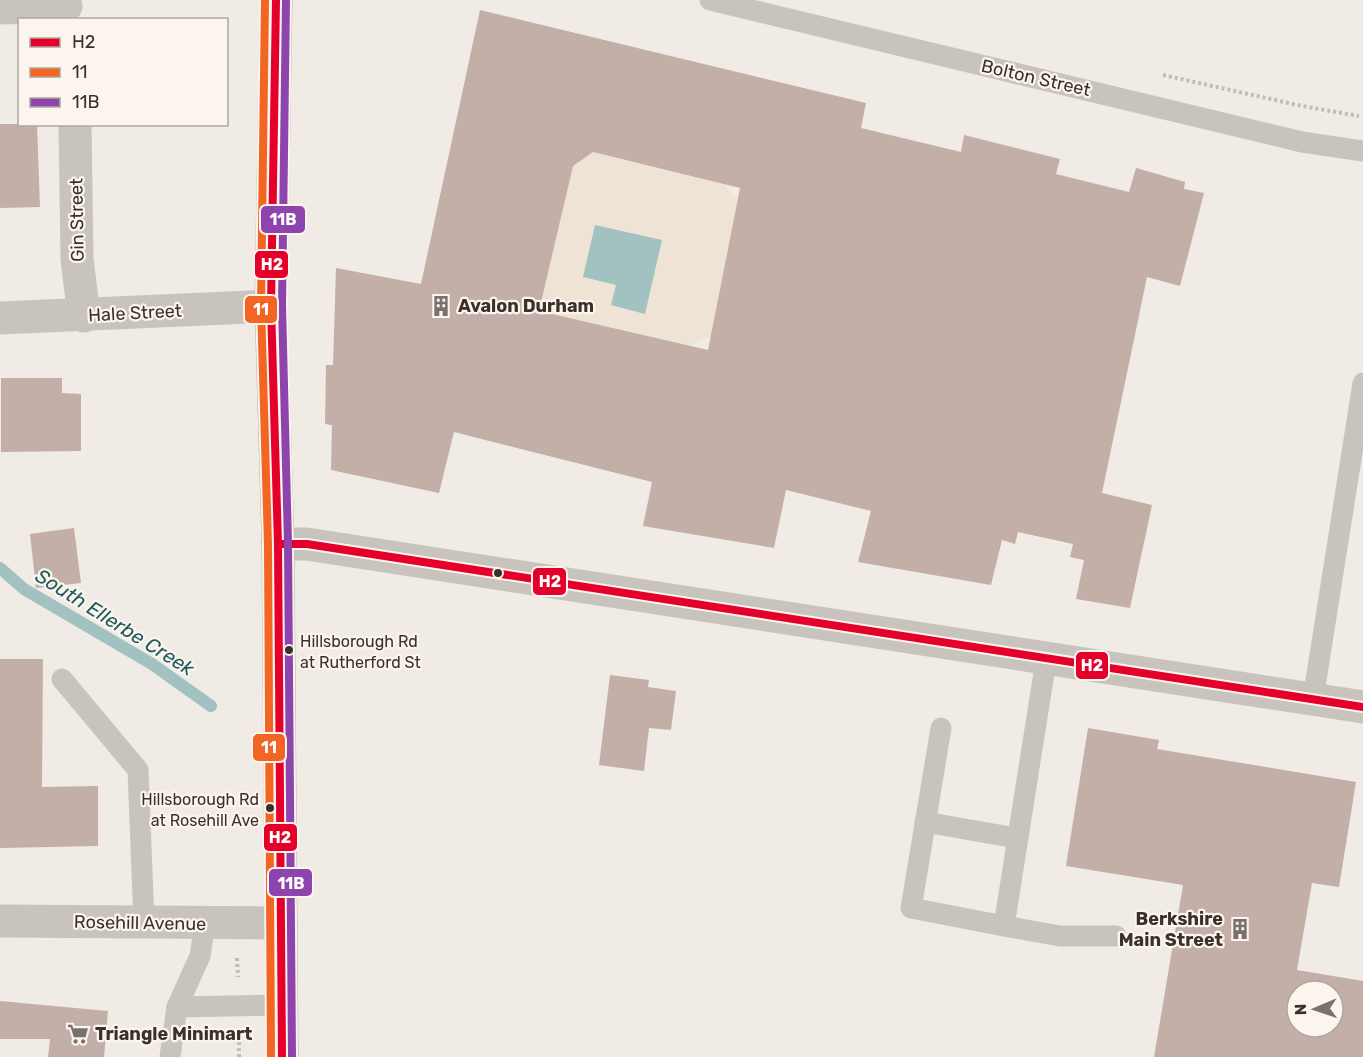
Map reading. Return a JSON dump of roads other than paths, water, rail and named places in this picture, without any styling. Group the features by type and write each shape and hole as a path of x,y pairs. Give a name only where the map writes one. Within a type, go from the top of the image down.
{"main road":[{"path":"276,0 271,306 278,544 282,1057"}],"street":[{"path":"0,8 66,8"},
{"name":"Gin Street","path":"75,126 77,259 84,316"},
{"name":"Hale Street","path":"0,318 271,306"},
{"path":"278,544 307,544 1046,660 1363,707"},
{"name":"Rosehill Avenue","path":"0,921 281,923"}],"lane":[{"name":"Bolton Street","path":"710,0 1302,142 1363,151"},
{"path":"1313,699 1363,383"},
{"path":"1004,926 1016,838 1046,660"},
{"path":"62,679 138,770 144,923"},
{"path":"941,728 911,908 1060,936 1116,936"},
{"path":"925,822 1016,838"},
{"path":"170,1057 177,1007 200,956 205,923"},
{"path":"177,1007 281,1005"}],"water":[{"path":"595,225 662,240 645,314 611,305 616,285 583,277"}],"waterway":[{"name":"South Ellerbe Creek","path":"0,568 24,589 152,664 211,706"}],"place":[{"name":"Avalon Durham","path":"441,306"},
{"name":"Hillsborough Rd at Rutherford St","path":"289,650"},
{"name":"Hillsborough Rd at Rosehill Ave","path":"270,808"},
{"name":"Berkshire Main Street","path":"1240,929"},
{"name":"Triangle Minimart","path":"78,1034"}]}
